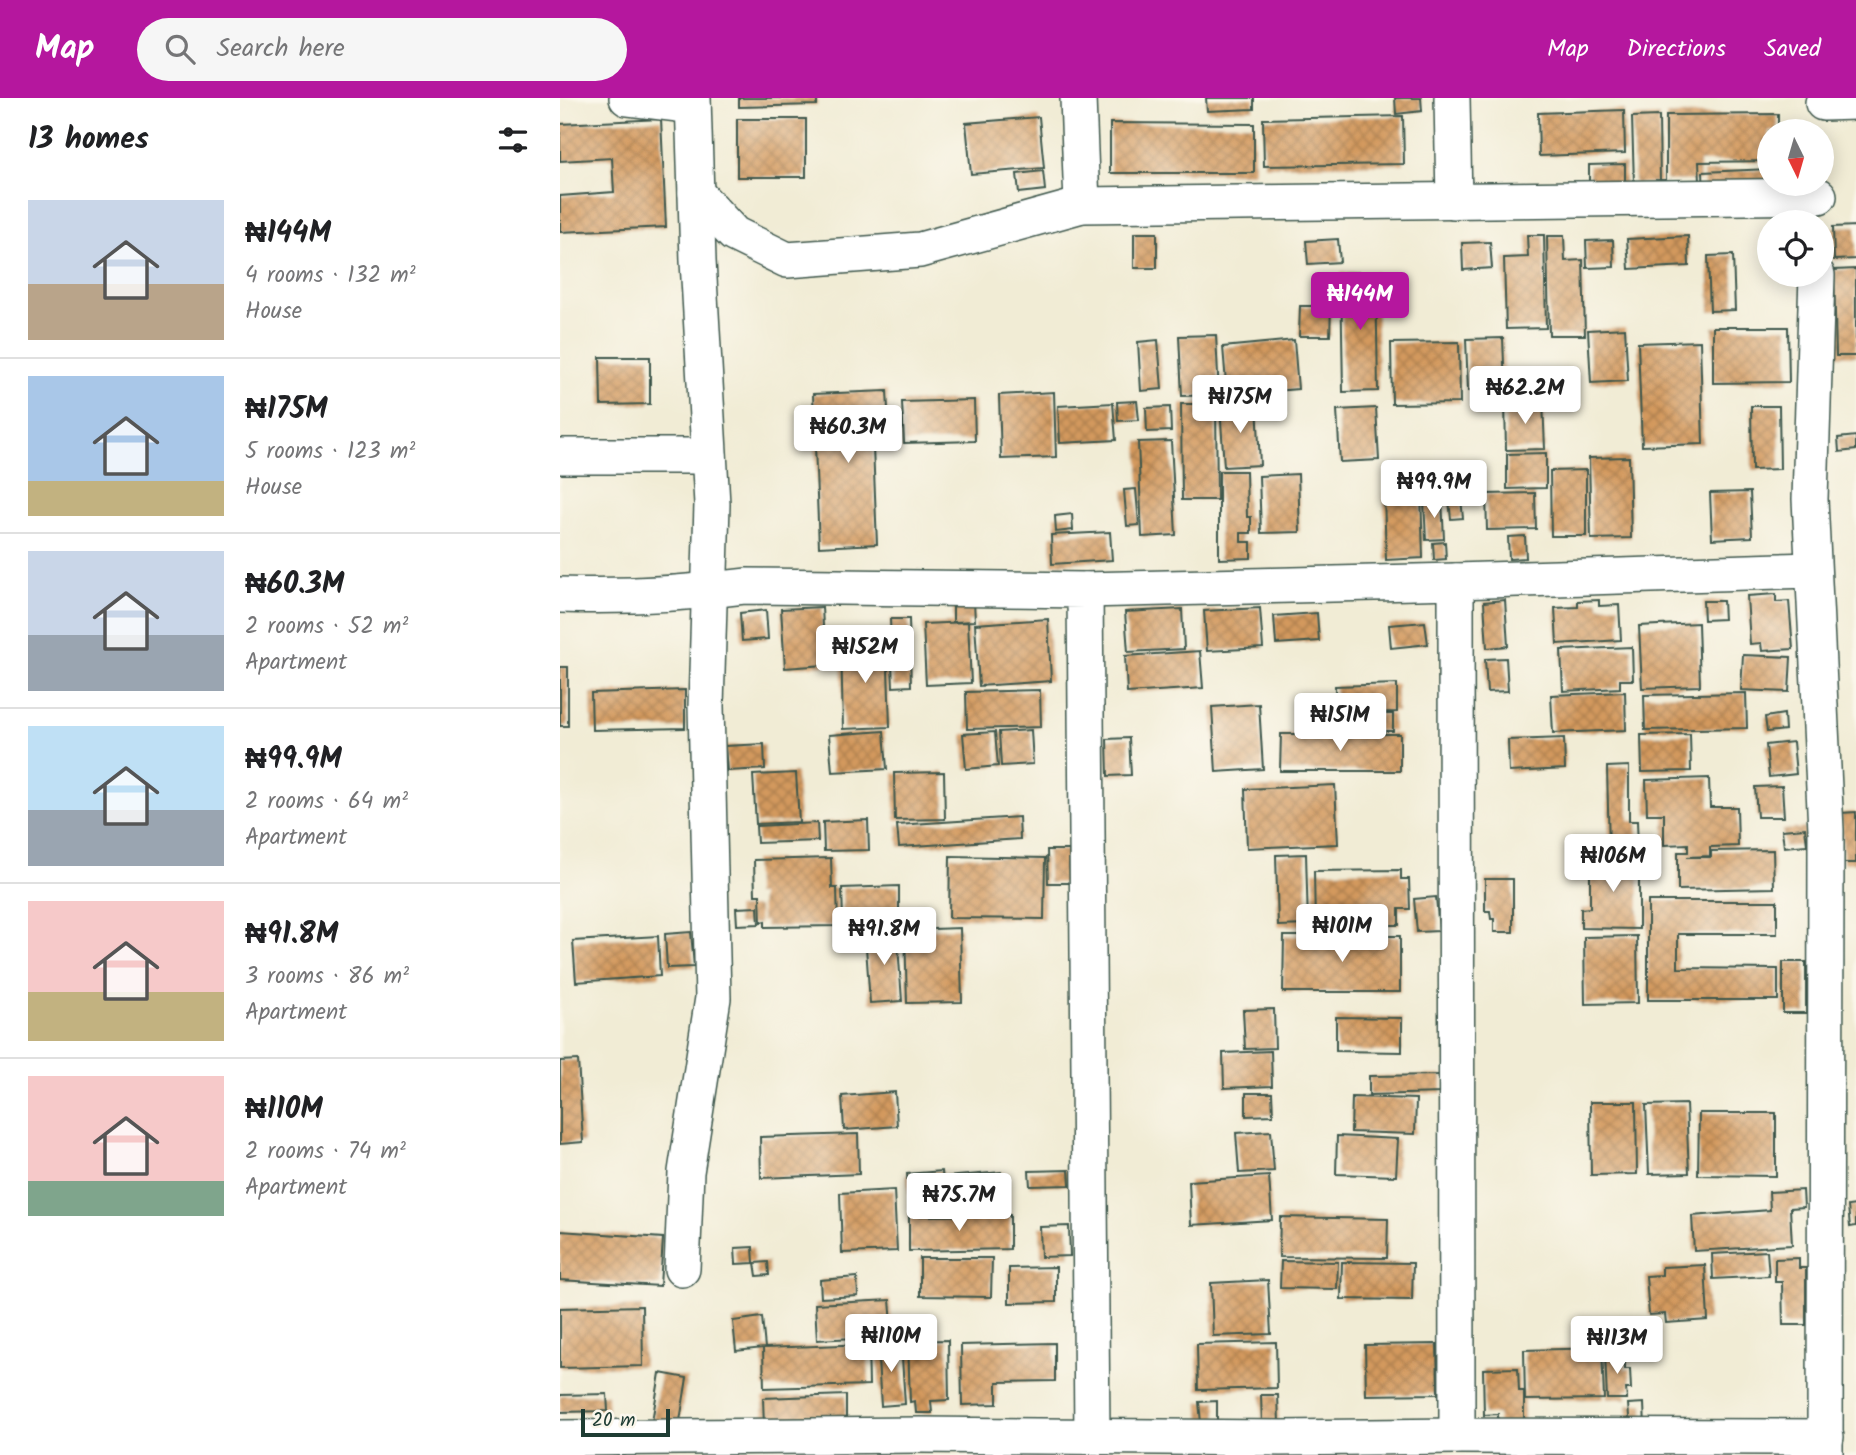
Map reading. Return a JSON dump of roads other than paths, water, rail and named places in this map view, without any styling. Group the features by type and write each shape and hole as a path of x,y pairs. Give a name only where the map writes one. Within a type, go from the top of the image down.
{"street":[{"path":"627,98 693,102 712,504 706,706 713,998 687,1172 682,1269"},
{"path":"1078,98 1082,205"},
{"path":"1452,98 1454,201"},
{"path":"696,193 734,234 787,260 920,250 1082,205 1819,201"},
{"path":"560,1438 920,1445 1092,1436 1281,1447 1457,1436 1825,1446 1841,1115 1812,570 1810,499 1817,287"},
{"path":"560,456 709,456"},
{"path":"560,595 610,597 746,586 1085,590 1812,570"},
{"path":"1456,581 1457,1436"},
{"path":"1085,590 1092,1436"}]}
